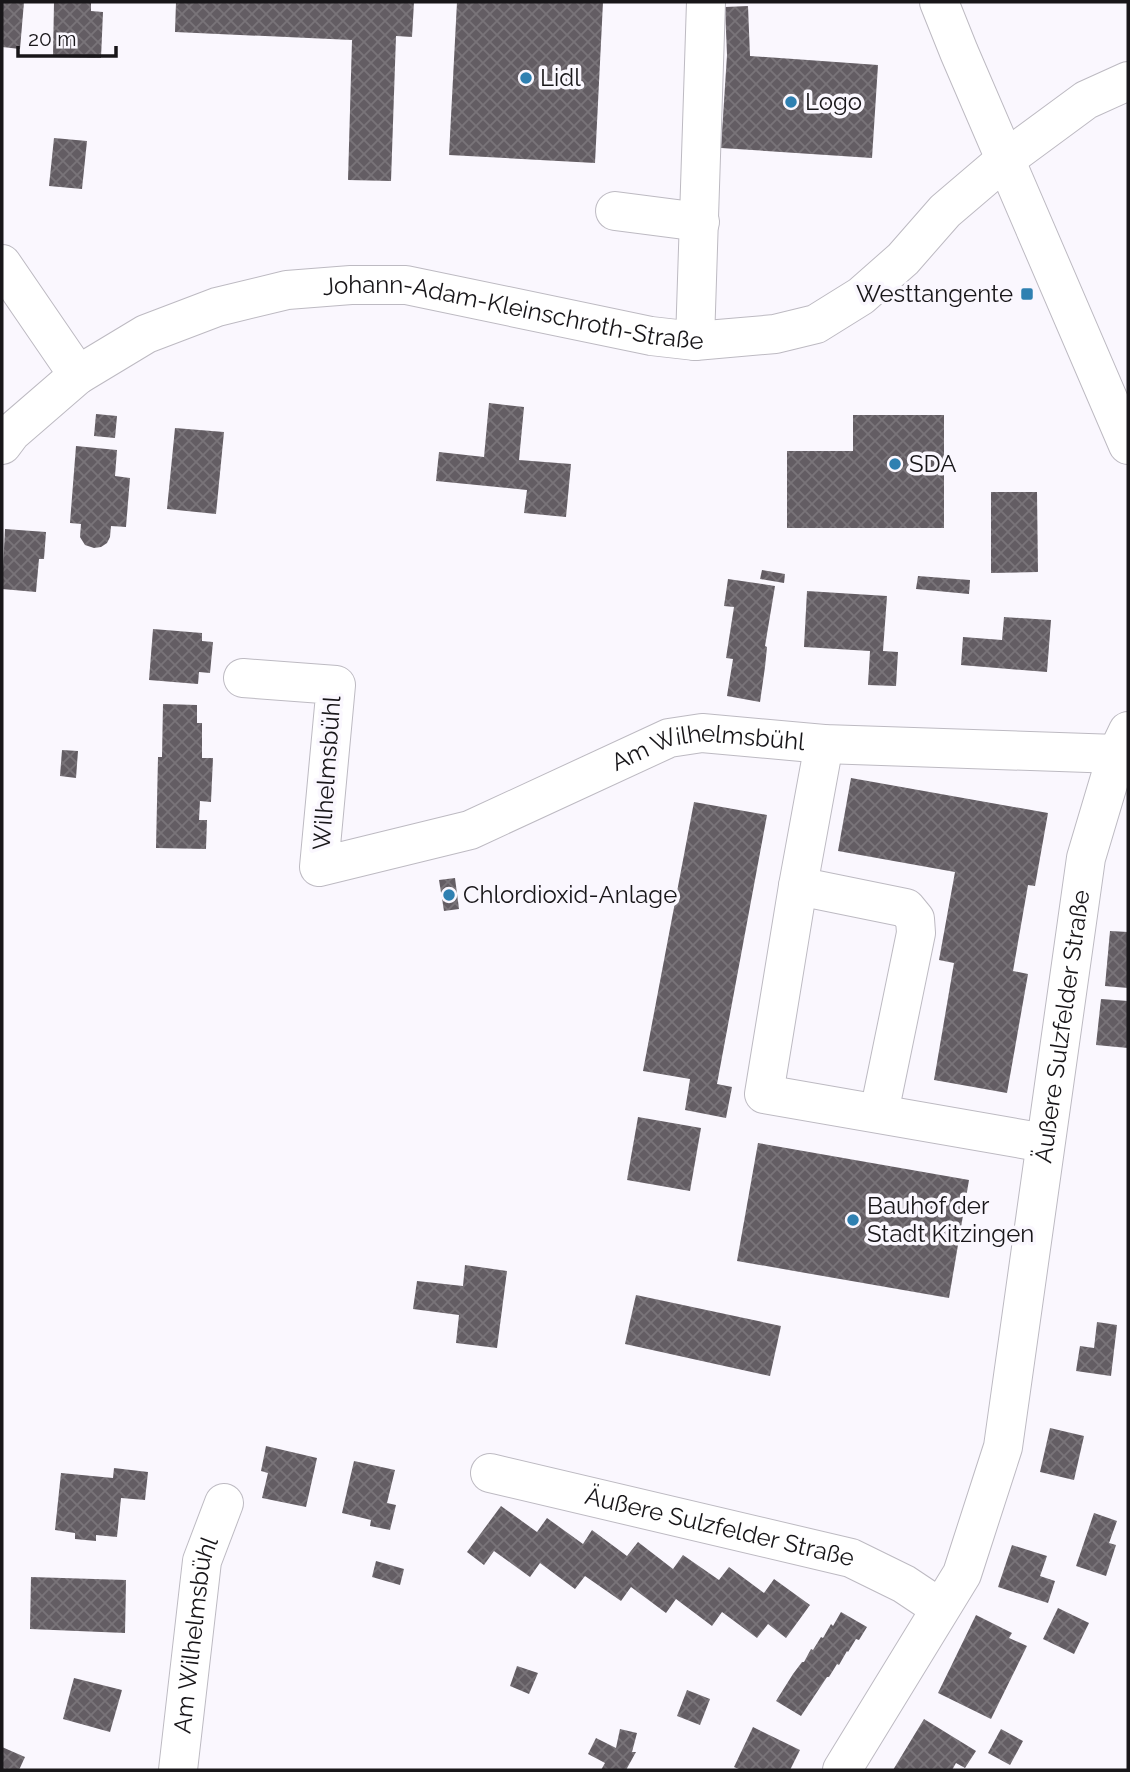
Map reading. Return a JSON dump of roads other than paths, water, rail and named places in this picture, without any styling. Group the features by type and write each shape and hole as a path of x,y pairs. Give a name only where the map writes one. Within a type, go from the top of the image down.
{"street":[{"path":"695,341 706,2"},
{"path":"939,2 1128,445"},
{"name":"Johann-Adam-Kleinschroth-Straße","path":"2,445 11,433 78,375 146,334 217,307 287,290 351,285 405,285 651,336 695,341 775,334 816,324 861,296 903,260 945,211 1006,159 1086,100 1128,81"},
{"path":"615,211 700,222"},
{"path":"2,264 78,375"},
{"name":"Wilhelmsbühl","path":"243,678 336,685 319,867"},
{"name":"Am Wilhelmsbühl","path":"319,867 470,830 669,738 702,733 824,744 1123,743"},
{"name":"Äußere Sulzfelder Straße","path":"842,1770 962,1574 1003,1447 1086,858 1123,743"},
{"path":"824,744 764,1094 1045,1143"},
{"path":"798,886 906,908 915,919 916,933 879,1113"},
{"name":"Äußere Sulzfelder Straße","path":"490,1473 851,1558 904,1584 940,1608"},
{"name":"Am Wilhelmsbühl","path":"178,1770 202,1561 224,1503"}],"place":[{"name":"Lidl","path":"526,78"},
{"name":"Logo","path":"791,102"},
{"name":"Westtangente","path":"1027,294"},
{"name":"SDA","path":"895,464"},
{"name":"Chlordioxid-Anlage","path":"449,895"},
{"name":"Bauhof der Stadt Kitzingen","path":"853,1220"}]}
